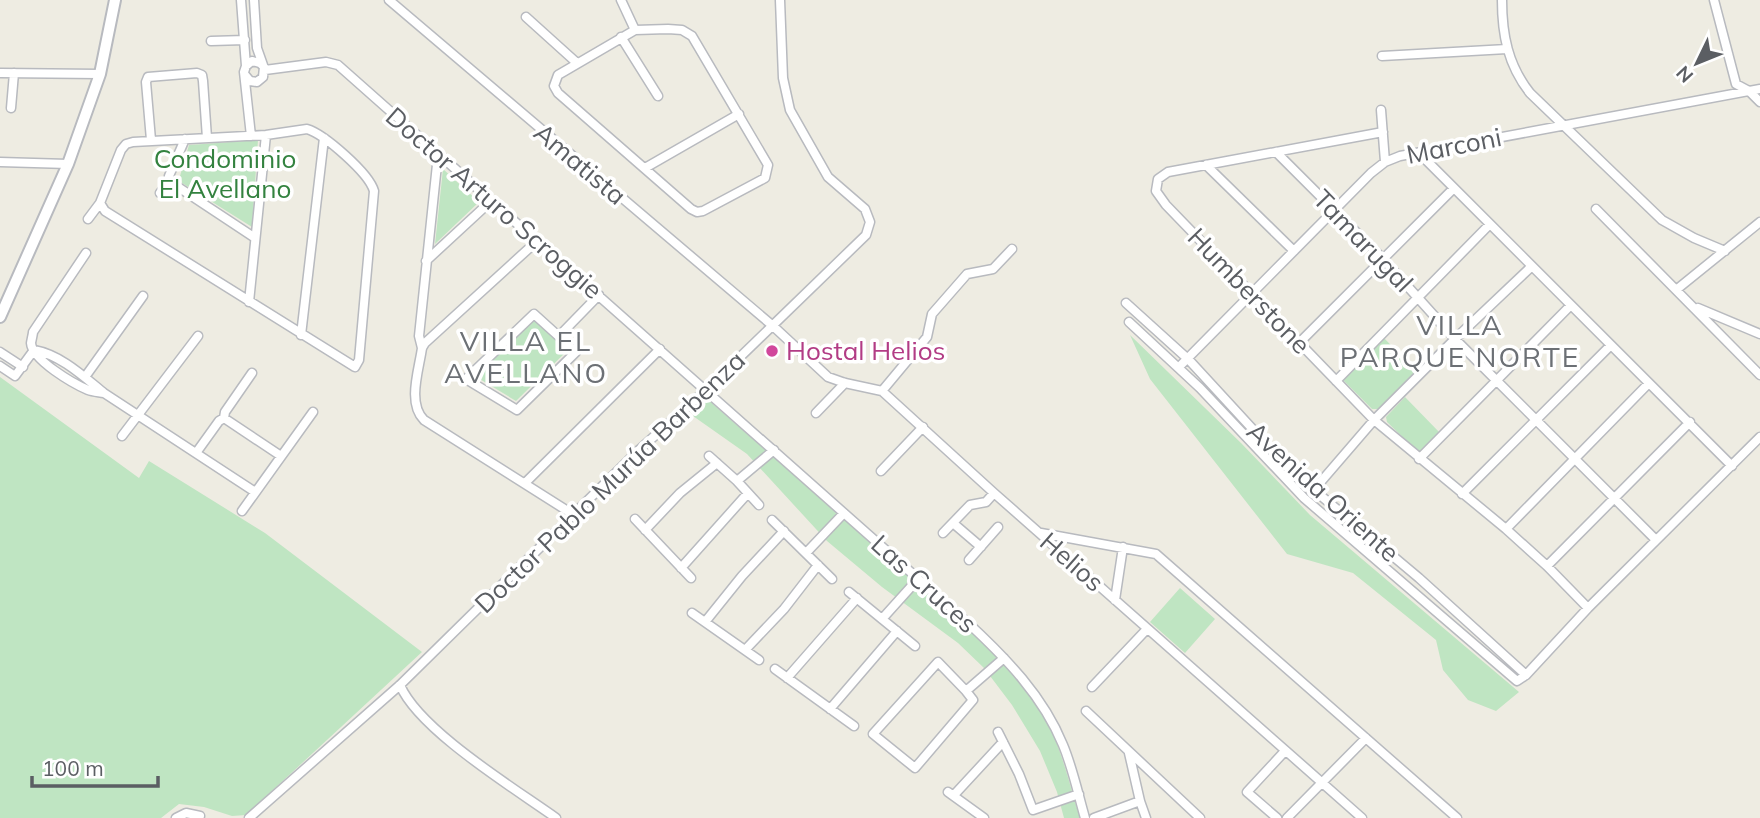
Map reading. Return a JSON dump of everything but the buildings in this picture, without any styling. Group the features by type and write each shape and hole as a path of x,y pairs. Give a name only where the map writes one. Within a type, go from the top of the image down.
{"street":[{"path":"0,317 68,164 100,74 115,0"},
{"path":"241,0 246,99 251,136"},
{"path":"246,99 257,82 263,78 264,68 257,48 254,0"},
{"name":"Amatista","path":"389,0 773,326"},
{"path":"621,0 635,30"},
{"name":"Doctor Pablo Murúa Barbenza","path":"249,818 400,685 640,449 707,389 866,235 870,222 868,215 828,177 790,110 783,78 780,0"},
{"path":"1502,0 1503,31 1507,49 1523,84 1662,220 1694,239 1725,251"},
{"path":"1714,0 1732,75 1737,84 1760,102"},
{"path":"526,17 577,63"},
{"path":"668,29 682,30 692,36 768,165 765,178 697,212 556,91 556,77 621,37 635,30 668,29"},
{"path":"621,37 658,96"},
{"path":"211,41 245,40"},
{"path":"1382,56 1507,49"},
{"name":"Doctor Arturo Scroggie","path":"245,70 256,61 264,68 326,62 335,64 707,389"},
{"path":"245,70 250,81 257,82"},
{"path":"0,73 100,74"},
{"path":"11,108 14,73"},
{"path":"151,140 146,82 148,77 197,73 202,75 203,81 207,138"},
{"name":"Marconi","path":"1179,368 1334,210 1385,162 1562,125 1760,89"},
{"path":"1381,110 1385,162"},
{"path":"645,168 738,114"},
{"path":"88,219 100,203 121,150 126,144 151,140 266,135 307,129 324,138 368,178 374,191 358,364 352,366 301,335 105,211 100,203"},
{"name":"Humberstone","path":"1383,132 1164,173 1156,183 1157,195 1374,421 1506,529 1588,608"},
{"path":"249,302 266,135"},
{"path":"301,335 324,138"},
{"path":"160,193 169,181 185,139"},
{"name":"Tamarugal","path":"1276,152 1383,259 1455,339 1656,540"},
{"path":"1419,153 1731,466"},
{"path":"438,155 419,336 422,348 415,400 418,414 574,515"},
{"path":"0,162 68,164"},
{"path":"1206,165 1294,251"},
{"path":"169,181 255,238"},
{"path":"1299,343 1453,188"},
{"path":"426,261 491,201"},
{"path":"1596,209 1760,374"},
{"path":"1676,290 1760,222"},
{"path":"1336,381 1490,225"},
{"path":"422,348 537,241"},
{"path":"773,326 828,377 883,391 927,337 932,314 967,274 993,269 1012,249"},
{"path":"86,253 33,332 30,343 49,367 88,390 104,393"},
{"path":"1304,498 1374,421 1532,266"},
{"path":"559,336 599,295"},
{"path":"85,377 143,296"},
{"name":"Avenida Oriente","path":"1126,303 1189,360 1271,449 1314,490 1427,585 1525,675 1517,681 1304,498 1179,368 1129,322"},
{"path":"1419,459 1571,305"},
{"path":"1692,306 1760,334"},
{"path":"534,314 559,336 576,352 517,410 466,379 534,314"},
{"path":"122,436 198,335"},
{"path":"1462,494 1611,345"},
{"path":"525,483 660,349"},
{"path":"0,366 15,376 34,350"},
{"path":"34,350 48,353 255,492"},
{"path":"0,352 23,367"},
{"path":"196,453 224,418 225,412 252,373"},
{"path":"816,413 845,383"},
{"path":"1506,529 1649,383"},
{"name":"Las Cruces","path":"707,389 1004,658 1027,684 1052,722 1070,763 1085,818"},
{"name":"Helios","path":"883,391 994,494 1362,818"},
{"path":"242,511 313,412"},
{"path":"224,418 281,456"},
{"path":"1547,566 1689,422"},
{"path":"881,471 922,427"},
{"path":"1525,675 1588,608 1760,437"},
{"path":"737,481 774,450"},
{"path":"709,456 759,505"},
{"path":"645,530 680,493 716,463"},
{"path":"681,568 748,493"},
{"path":"943,533 970,505 986,502 994,494"},
{"path":"806,553 844,513"},
{"path":"635,519 691,578"},
{"path":"772,520 832,579"},
{"path":"953,523 981,547"},
{"path":"969,560 998,527"},
{"path":"705,622 742,576 784,531"},
{"path":"1038,532 1157,554 1457,818"},
{"path":"1115,600 1123,547"},
{"path":"745,650 784,609 818,565"},
{"path":"882,619 918,579"},
{"path":"849,592 915,646"},
{"path":"787,678 857,598"},
{"path":"692,613 759,660"},
{"path":"1092,687 1147,629"},
{"path":"830,709 897,631"},
{"path":"966,691 1004,658"},
{"path":"937,662 966,691 973,700 915,768 873,734 937,662"},
{"path":"775,669 854,726"},
{"path":"400,685 406,699 434,727 556,818"},
{"path":"1086,711 1200,818"},
{"path":"998,732 1019,774 1034,814 1079,794"},
{"path":"1287,818 1366,738"},
{"path":"984,818 951,794 1003,741"},
{"path":"1128,751 1146,818"},
{"path":"1277,818 1247,792 1285,751"},
{"path":"1094,818 1140,801"},
{"path":"176,818 186,813 202,817"}],"green space":[{"name":"Condominio El Avellano","path":"258,140 252,227 182,183 180,176 189,145"},
{"path":"443,169 479,202 435,244"},
{"path":"534,317 569,349 516,401 473,375"},
{"path":"1130,335 1241,443 1310,515 1519,692 1496,711 1468,700 1443,670 1436,640 1353,573 1287,554 1150,379"},
{"path":"1384,338 1417,372 1380,409 1372,409 1341,378"},
{"path":"0,377 139,478 149,461 265,533 422,652 246,815 232,816 204,807 179,804 161,818 0,818"},
{"path":"1405,397 1440,433 1420,454 1387,422 1386,417"},
{"path":"706,398 958,617 1007,664 1035,699 1050,727 1080,818 1064,818 1057,792 1040,751 1012,705 984,668 958,643 882,587 827,541 747,454 693,416"},
{"path":"1180,588 1215,619 1185,653 1150,622"}],"place":[{"name":"Hostal Helios","path":"772,351"}],"district":[{"name":"VILLA PARQUE NORTE","path":"1460,341"},
{"name":"VILLA EL AVELLANO","path":"526,357"}]}
